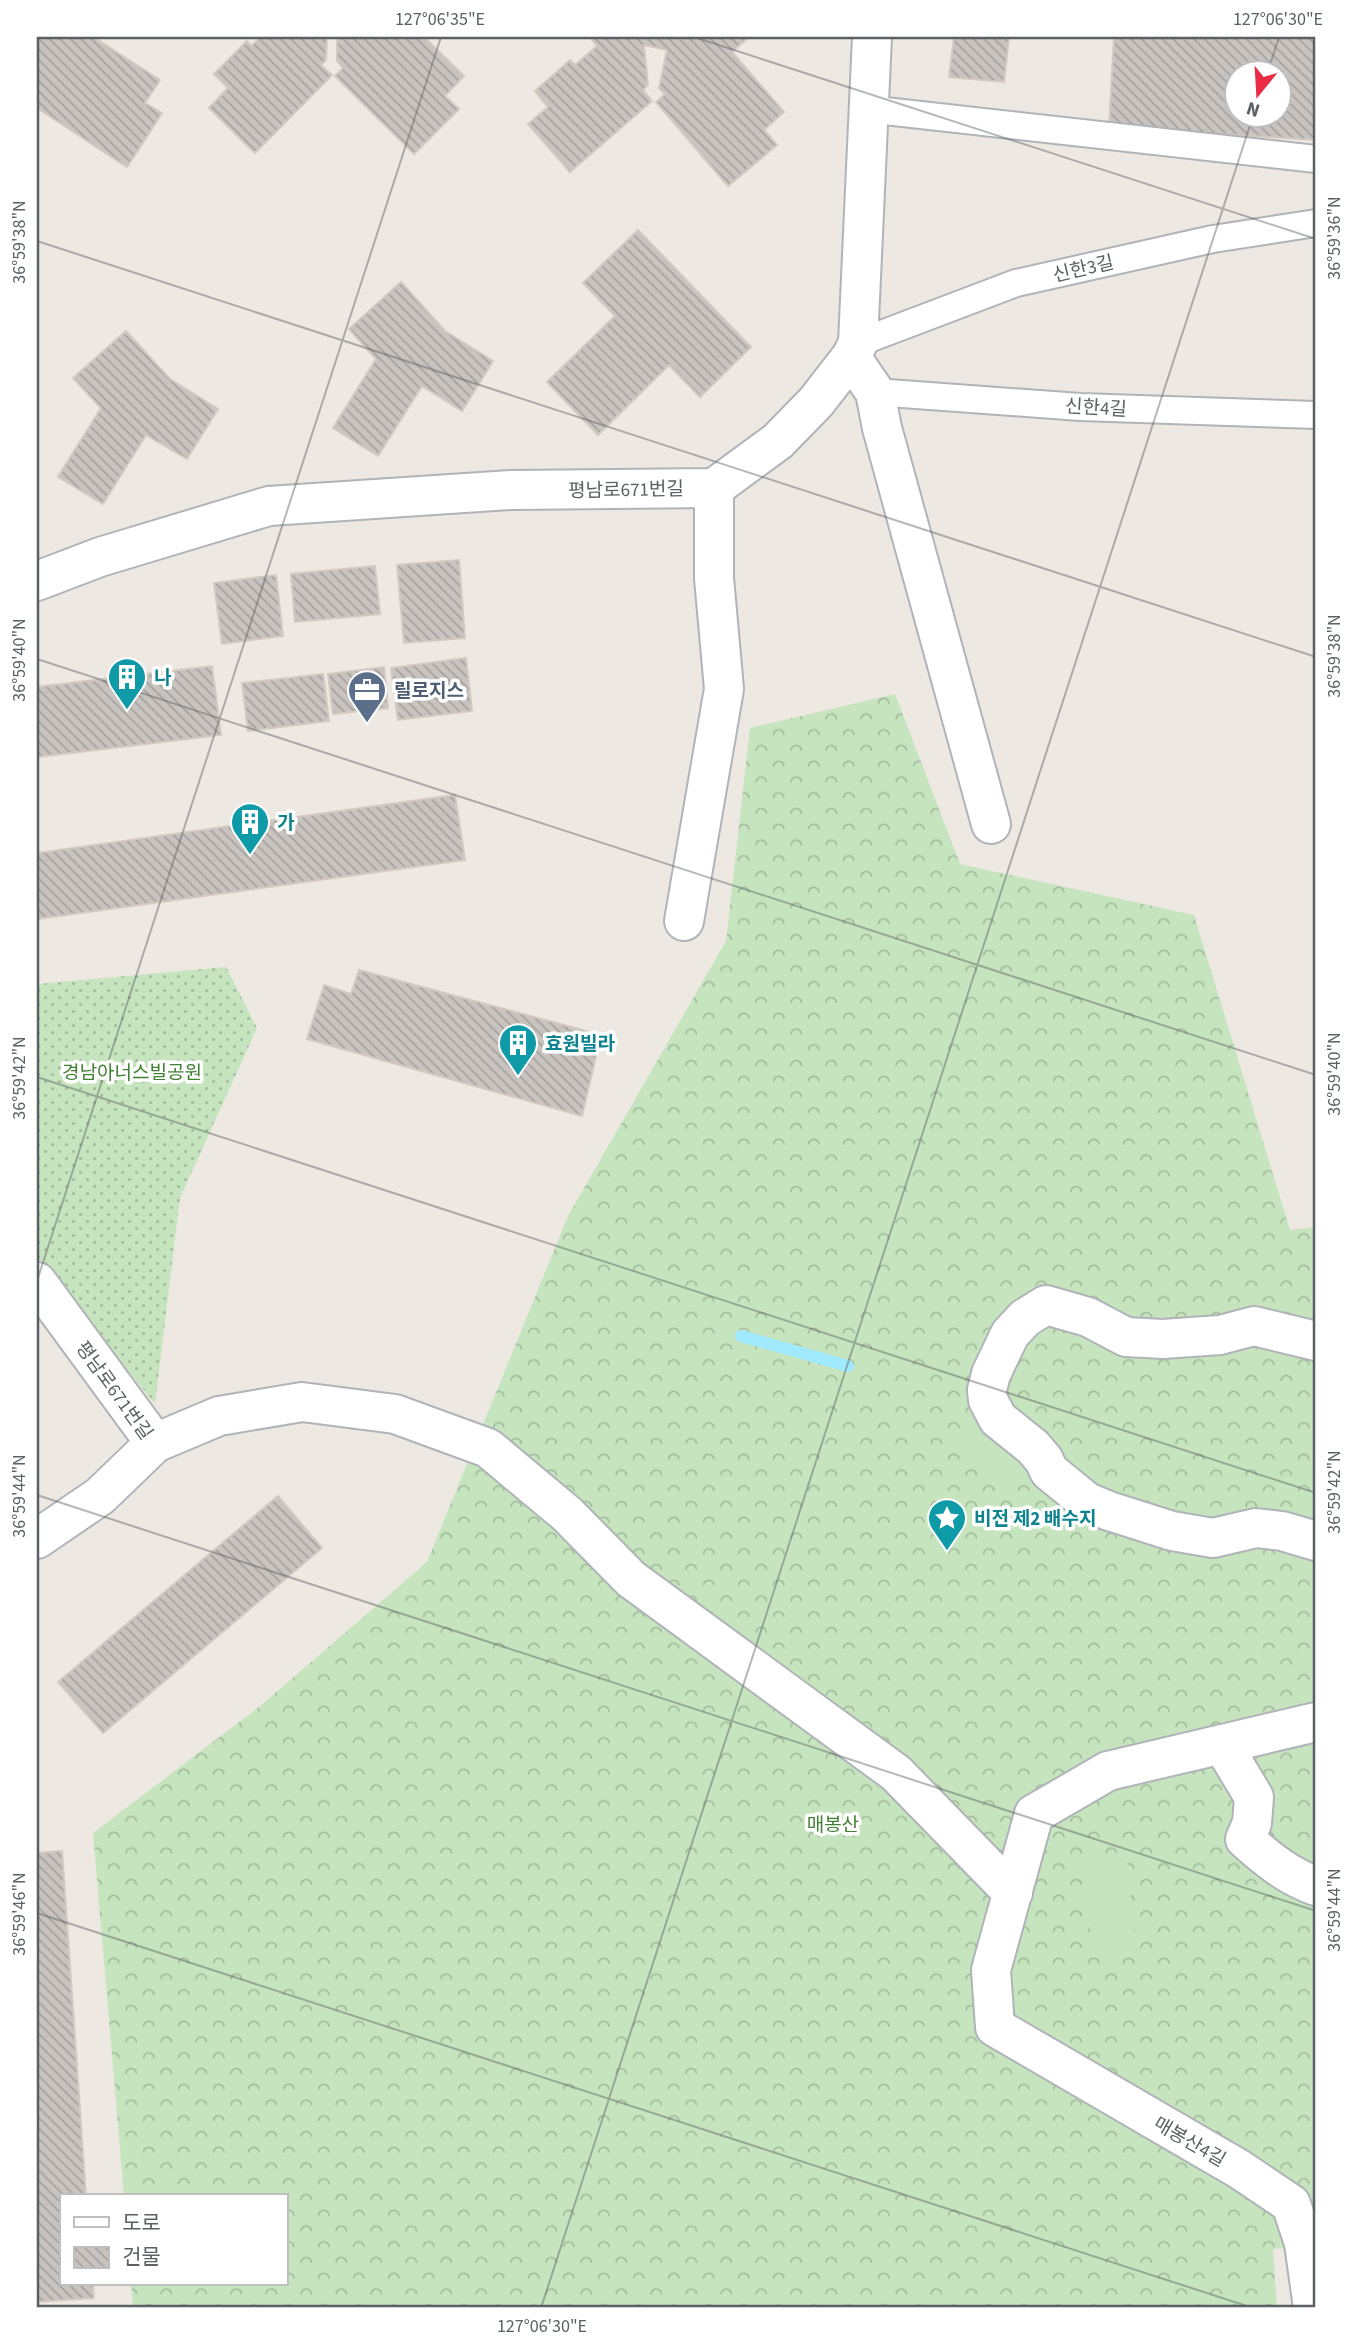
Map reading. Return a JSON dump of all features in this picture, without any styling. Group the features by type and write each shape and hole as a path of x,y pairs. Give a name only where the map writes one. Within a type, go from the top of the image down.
{"street":[{"path":"872,37 855,350 875,392 882,428 991,824"},
{"path":"684,921 724,690 714,578 714,488 778,441 816,402 855,350"},
{"name":"평남로671번길","path":"37,581 100,557 269,506 511,490 714,488"},
{"name":"평남로671번길","path":"37,1282 155,1443 100,1496 37,1539"},
{"path":"1316,1341 1254,1326 1220,1335 1163,1339 1126,1337 1088,1317 1046,1305 1025,1318 1010,1334 991,1374 987,1390 988,1400 998,1419 1033,1447 1049,1471 1087,1502 1188,1535 1213,1538 1256,1528 1282,1531 1316,1541"},
{"path":"155,1443 219,1416 302,1402 395,1414 488,1448 567,1514 631,1580 895,1773 1013,1893"},
{"path":"1013,1893 1034,1814 1108,1771 1316,1722"},
{"path":"1222,1744 1254,1797 1252,1823 1245,1839 1299,1880 1316,1885"},
{"name":"매봉산4길","path":"1013,1893 991,1970 995,2027 1239,2169 1291,2204 1304,2243 1313,2308"}],"lane":[{"path":"867,109 1316,159"},
{"name":"신한3길","path":"855,350 1016,283 1201,242 1316,223"},
{"name":"신한4길","path":"875,392 1080,407 1316,415"}],"green space":[{"name":"매봉산","path":"895,694 960,864 1194,915 1290,1230 1316,1227 1316,2246 1273,2249 1277,2308 133,2308 131,2286 287,2286 287,2194 124,2194 93,1833 259,1707 427,1562 568,1216 726,941 750,728"},
{"name":"경남아너스빌공원","path":"226,967 257,1028 180,1198 155,1404 37,1257 37,984"},
{"path":"980,1399 1046,1476 1007,1483 990,1476 973,1459 963,1447 967,1417"},
{"path":"1126,1852 1136,1953 1093,1957 1083,1856"}],"building":[{"path":"37,37 93,37 160,80 145,103 162,113 127,167 37,108 40,96 37,93"},
{"path":"261,37 327,37 326,60 321,65 332,75 255,153 209,108 228,88 214,74 247,41 251,46"},
{"path":"337,37 424,37 464,76 445,96 459,109 414,154 335,76 343,68 337,61"},
{"path":"590,37 749,37 732,52 784,112 764,130 777,145 728,186 656,102 665,94 659,88 667,50 644,45 648,85 643,90 652,101 570,172 528,124 548,107 535,91 570,60 575,65 597,46"},
{"path":"954,37 1009,37 1004,82 949,77"},
{"path":"1114,37 1316,37 1316,140 1109,127"},
{"path":"638,230 751,347 700,397 669,365 598,435 547,382 615,316 583,283"},
{"path":"401,282 445,331 493,361 462,411 422,386 378,456 333,428 376,359 349,329"},
{"path":"126,331 170,379 218,409 187,459 146,435 103,504 58,477 101,408 73,378"},
{"path":"459,560 465,638 404,643 397,565"},
{"path":"375,566 380,614 295,622 291,574"},
{"path":"276,575 283,636 222,644 214,583"},
{"path":"466,658 472,711 398,720 391,668"},
{"name":"나","path":"212,666 221,735 37,757 37,687"},
{"path":"384,667 388,708 333,714 328,674"},
{"path":"323,674 329,721 248,731 242,683"},
{"name":"가","path":"455,795 465,860 37,919 37,853"},
{"name":"효원빌라","path":"359,970 601,1035 582,1116 307,1039 324,985 351,994"},
{"path":"278,1496 322,1548 103,1733 58,1682"},
{"path":"62,1851 86,2194 60,2194 60,2286 93,2286 94,2298 37,2302 37,1853"}],"waterway":[{"path":"741,1336 848,1366"}],"place":[{"name":"나","path":"127,711"},
{"name":"릴로지스","path":"367,724"},
{"name":"가","path":"250,856"},
{"name":"효원빌라","path":"518,1077"},
{"name":"비전 제2 배수지","path":"947,1552"}]}
